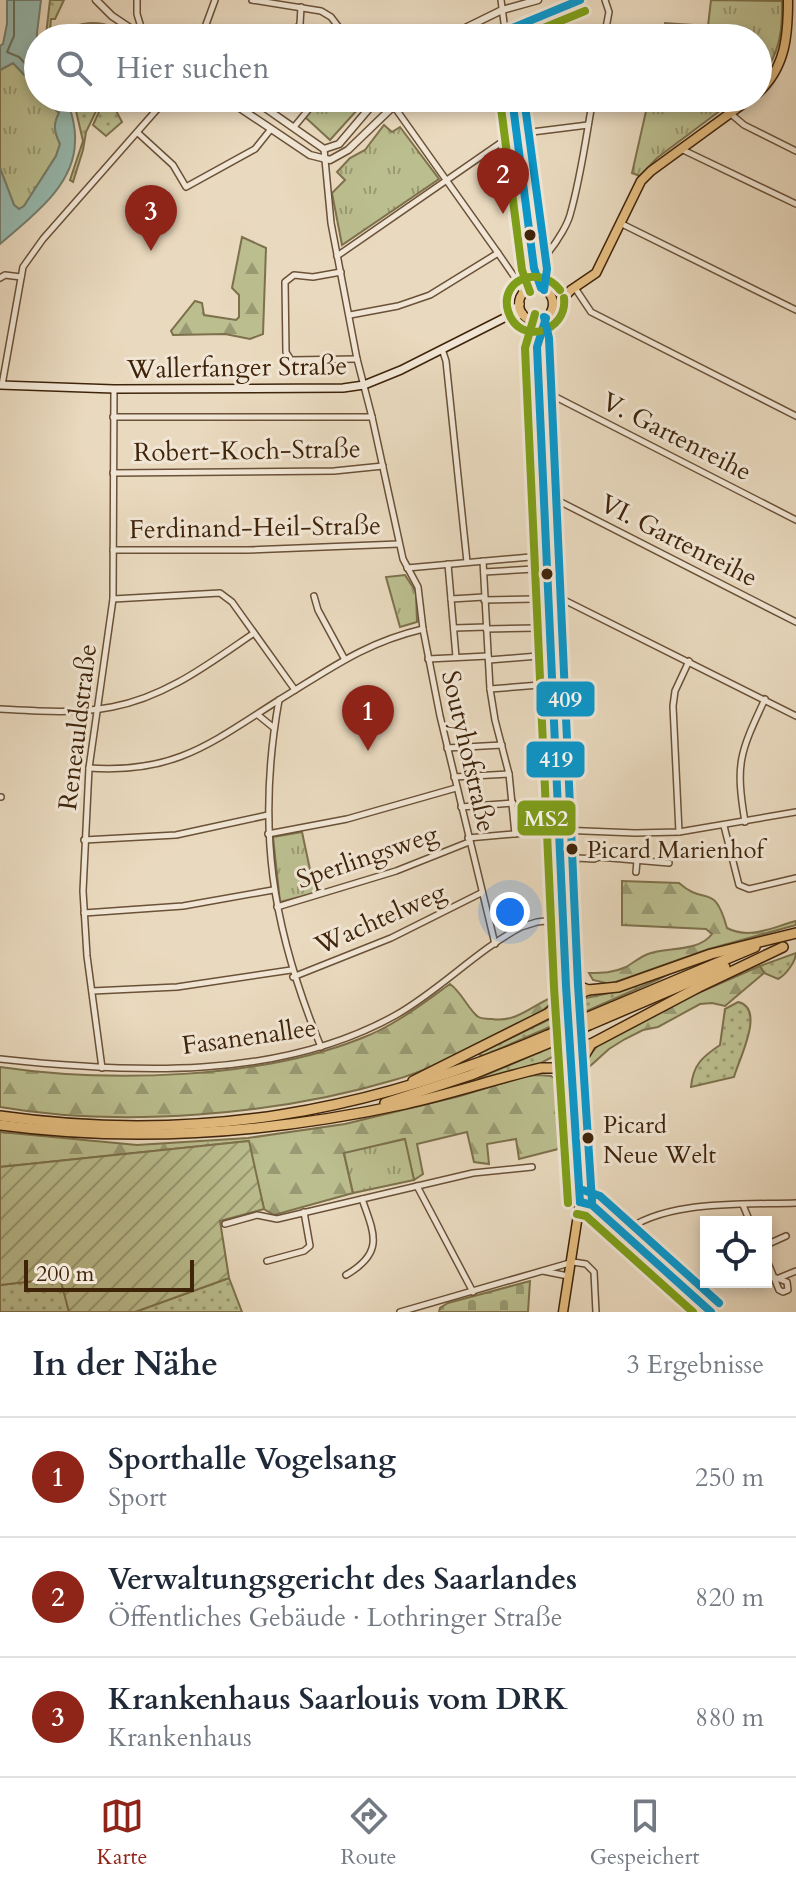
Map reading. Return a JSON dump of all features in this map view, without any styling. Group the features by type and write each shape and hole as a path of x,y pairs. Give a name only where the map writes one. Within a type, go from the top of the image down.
{"highway":[{"path":"568,1005 574,996 588,990 618,987 711,954 796,934"},
{"path":"587,1022 704,967 796,934"},
{"path":"319,1118 434,1088 587,1022 796,943"},
{"path":"571,1036 581,1045 591,1044 783,947"},
{"path":"565,973 576,985 588,990"},
{"path":"547,1014 559,1003 566,986"},
{"path":"354,1102 411,1082 547,1014 556,1012 569,1016"},
{"path":"0,1116 100,1126 176,1126 263,1119 354,1102 431,1080 549,1038"},
{"path":"555,1068 573,1077 591,1044"},
{"path":"0,1125 70,1133 149,1135 229,1131 405,1104 541,1068 555,1068 572,1060"}],"main road":[{"path":"772,76 784,54 788,0"},
{"path":"537,339 552,310 573,289 596,273 641,181 680,148 730,113"},
{"path":"563,1312 580,1202 565,973 552,596 546,556 548,496 542,391 537,339 532,320 523,314 520,304 535,289 573,289"},
{"path":"535,289 552,298 552,310"},
{"name":"Wallerfanger Straße","path":"506,317 520,304"},
{"name":"Wallerfanger Straße","path":"1,385 270,390 364,385 401,370 506,317 523,314"},
{"path":"532,320 546,318"},
{"path":"580,1202 592,1205 711,1312"}],"street":[{"path":"96,0 123,24"},
{"path":"137,0 140,24"},
{"path":"206,24 215,0"},
{"path":"252,0 325,13 335,24"},
{"path":"501,0 504,24"},
{"path":"474,24 502,10 538,0"},
{"path":"527,24 580,0"},
{"path":"605,0 609,12 607,24"},
{"path":"300,24 301,7"},
{"path":"126,24 137,14"},
{"path":"1,385 21,277 29,258 155,112"},
{"path":"246,112 310,155 323,159 336,157 348,150 387,112"},
{"path":"272,112 324,149 339,144 367,112"},
{"path":"294,127 306,112"},
{"path":"397,112 515,277 535,289"},
{"path":"514,112 535,289"},
{"path":"515,277 525,276 541,262 570,218 590,112"},
{"path":"730,113 744,125 796,151"},
{"path":"337,256 516,134 588,125"},
{"path":"138,133 173,165 186,187 255,149 271,129"},
{"path":"680,148 796,204"},
{"name":"Soutyhofstraße","path":"324,149 337,256 357,359 399,544 418,587 428,659 447,748 495,944"},
{"path":"619,223 796,310"},
{"path":"350,315 398,306 430,295 498,253"},
{"path":"341,272 313,277 294,275 285,282 286,352 291,360 357,359"},
{"path":"0,278 5,275 21,277"},
{"path":"573,289 591,312 796,416"},
{"path":"442,348 446,361 467,562"},
{"name":"Reneauldstraße","path":"102,1068 84,913 84,840 96,709 113,599 114,389"},
{"name":"V. Gartenreihe","path":"542,391 796,520"},
{"path":"113,417 372,417"},
{"name":"Robert-Koch-Straße","path":"113,473 334,471 383,466"},
{"name":"VI. Gartenreihe","path":"548,496 796,622"},
{"name":"Ferdinand-Heil-Straße","path":"113,550 247,550 399,544"},
{"path":"490,689 540,685 533,556"},
{"path":"407,568 546,556"},
{"path":"483,561 490,689 509,774 515,834"},
{"path":"448,564 456,657"},
{"path":"484,572 534,569"},
{"path":"113,599 220,593 232,602 295,690"},
{"path":"314,596 318,610 344,658"},
{"path":"552,596 796,716"},
{"path":"451,599 535,599"},
{"path":"454,628 537,628"},
{"path":"89,768 133,769 175,760 214,743 344,658 385,640 423,629"},
{"path":"0,709 69,712 143,698 175,684 254,633"},
{"path":"428,659 538,656"},
{"path":"679,832 673,706 675,691 689,661"},
{"name":"Sperlingsweg","path":"277,907 396,871 468,840 547,831 540,685"},
{"path":"745,822 739,784 740,763 765,699"},
{"path":"279,700 268,815 273,890 293,977 321,1047"},
{"path":"257,714 274,728"},
{"path":"447,748 502,745"},
{"path":"454,777 509,774"},
{"path":"268,834 358,817 456,788"},
{"path":"461,807 513,803"},
{"path":"560,830 679,832 796,812"},
{"path":"84,840 176,835 268,815"},
{"path":"724,826 739,885 743,888 796,878"},
{"path":"636,872 638,849"},
{"path":"562,867 574,867 577,858 669,863"},
{"path":"84,913 183,906 273,890"},
{"name":"Wachtelweg","path":"293,977 379,943 481,893"},
{"name":"Fasanenallee","path":"0,1059 102,1068 219,1064 321,1047 363,1032 399,1013 528,924 564,919"},
{"path":"92,991 189,986 291,970"},
{"path":"225,1224 257,1215 277,1219 473,1173 532,1167"},
{"path":"417,1186 473,1292"},
{"path":"346,1275 364,1263 374,1243 373,1229 362,1199"},
{"path":"623,1233 639,1222 659,1215 743,1205 796,1203"},
{"path":"743,1205 748,1216"},
{"path":"267,1261 304,1251 310,1246 304,1212"},
{"path":"772,1242 786,1236"},
{"path":"400,1312 573,1262 586,1264 594,1272 596,1312"},
{"path":"542,1271 570,1276"},
{"path":"773,1276 796,1271"}],"green space":[{"path":"50,0 64,0 55,19 47,24"},
{"path":"711,0 782,1 782,23 772,59 772,24 708,24"},
{"path":"13,63 24,74 24,112 59,113 55,128 60,144 56,156 19,209 14,205 0,168 0,70"},
{"path":"76,112 96,112 86,132 73,182 70,180 83,141"},
{"path":"99,112 117,112 122,122 106,136 93,125"},
{"path":"310,112 355,112 330,140 305,117"},
{"path":"646,112 718,112 657,158 640,176 632,173"},
{"path":"384,125 392,132 400,127 439,179 342,245 332,193 345,180 337,172 350,158 365,150"},
{"path":"242,237 266,248 263,334 250,339 225,334 173,335 171,331 195,301 202,303 204,315 236,320 239,317 239,295 232,288"},
{"path":"405,575 416,592 417,622 400,627 386,577"},
{"path":"302,832 315,893 280,902 273,837"},
{"path":"622,881 679,883 696,894 713,899 727,928 736,931 753,933 796,921 796,925 709,949 610,984 593,980 589,973 617,970 648,954 699,944 712,934 706,929 622,925"},
{"path":"796,953 790,968 778,979 764,973 760,966"},
{"path":"760,966 764,973 725,1006 700,1004 658,1027 625,1039 589,1067 586,1064 598,1045 675,1003"},
{"path":"669,974 580,1014 579,1003 586,998"},
{"path":"450,984 475,1014 483,1018 509,1018 555,996 551,1003 526,1021 418,1072 300,1102 147,1117 96,1117 0,1107 0,1067 136,1076 184,1074 278,1062 322,1052 374,1033 408,1014"},
{"path":"738,1002 746,1006 750,1024 734,1077 691,1087 700,1062 720,1045 725,1009"},
{"path":"552,1018 559,1023 483,1056 478,1054"},
{"path":"559,1044 560,1053 539,1064 478,1080 481,1077"},
{"path":"538,1075 551,1076 562,1084 563,1142 558,1149 519,1159 516,1139 487,1144 489,1164 474,1162 467,1132 417,1144 423,1174 414,1180 404,1139 344,1154 353,1193 274,1215 264,1209 248,1141 0,1167 0,1132 137,1145 248,1138 345,1124"},
{"path":"405,1139 414,1180 353,1193 344,1153"},
{"path":"249,1141 264,1209 220,1221 229,1278 135,1312 69,1312 60,1278 0,1285 0,1167"},
{"path":"61,1278 69,1312 0,1312 0,1285"},
{"path":"229,1278 242,1312 135,1312"},
{"path":"530,1281 528,1312 439,1312 448,1303"}],"water":[{"path":"7,0 41,0 38,24 24,24 24,74 13,63 0,70 0,46 7,24"},
{"path":"71,112 75,130 73,157 68,172 49,200 0,244 0,168 14,205 19,209 56,156 60,144 55,128 59,113"}],"transit line":[{"name":"419","path":"522,24 580,0"},
{"name":"MS2","path":"553,24 585,11"},
{"name":"MS2","path":"502,112 522,270 530,292"},
{"name":"419","path":"514,112 534,268 541,288"},
{"name":"409","path":"526,112 547,269 544,290"},
{"name":"MS2","path":"560,290 542,278 523,279 515,283 510,291 508,311 522,329 542,331 558,319 564,298"},
{"name":"MS2","path":"535,314 525,348 554,987 568,1203"},
{"name":"409","path":"544,317 549,338 578,985 592,1201"},
{"name":"419","path":"546,318 537,347 566,986 580,1202"},
{"name":"409","path":"583,1190 600,1196 719,1303"},
{"name":"419","path":"580,1202 592,1205 711,1312"},
{"name":"MS2","path":"577,1214 586,1216 693,1312"}],"place":[{"name":"Verwaltungsgericht des Saarlandes","path":"503,214"},
{"name":"Krankenhaus Saarlouis vom DRK","path":"151,251"},
{"name":"Sporthalle Vogelsang","path":"368,751"},
{"name":"Picard Marienhof","path":"572,849"},
{"name":"Picard Neue Welt","path":"588,1138"}]}
